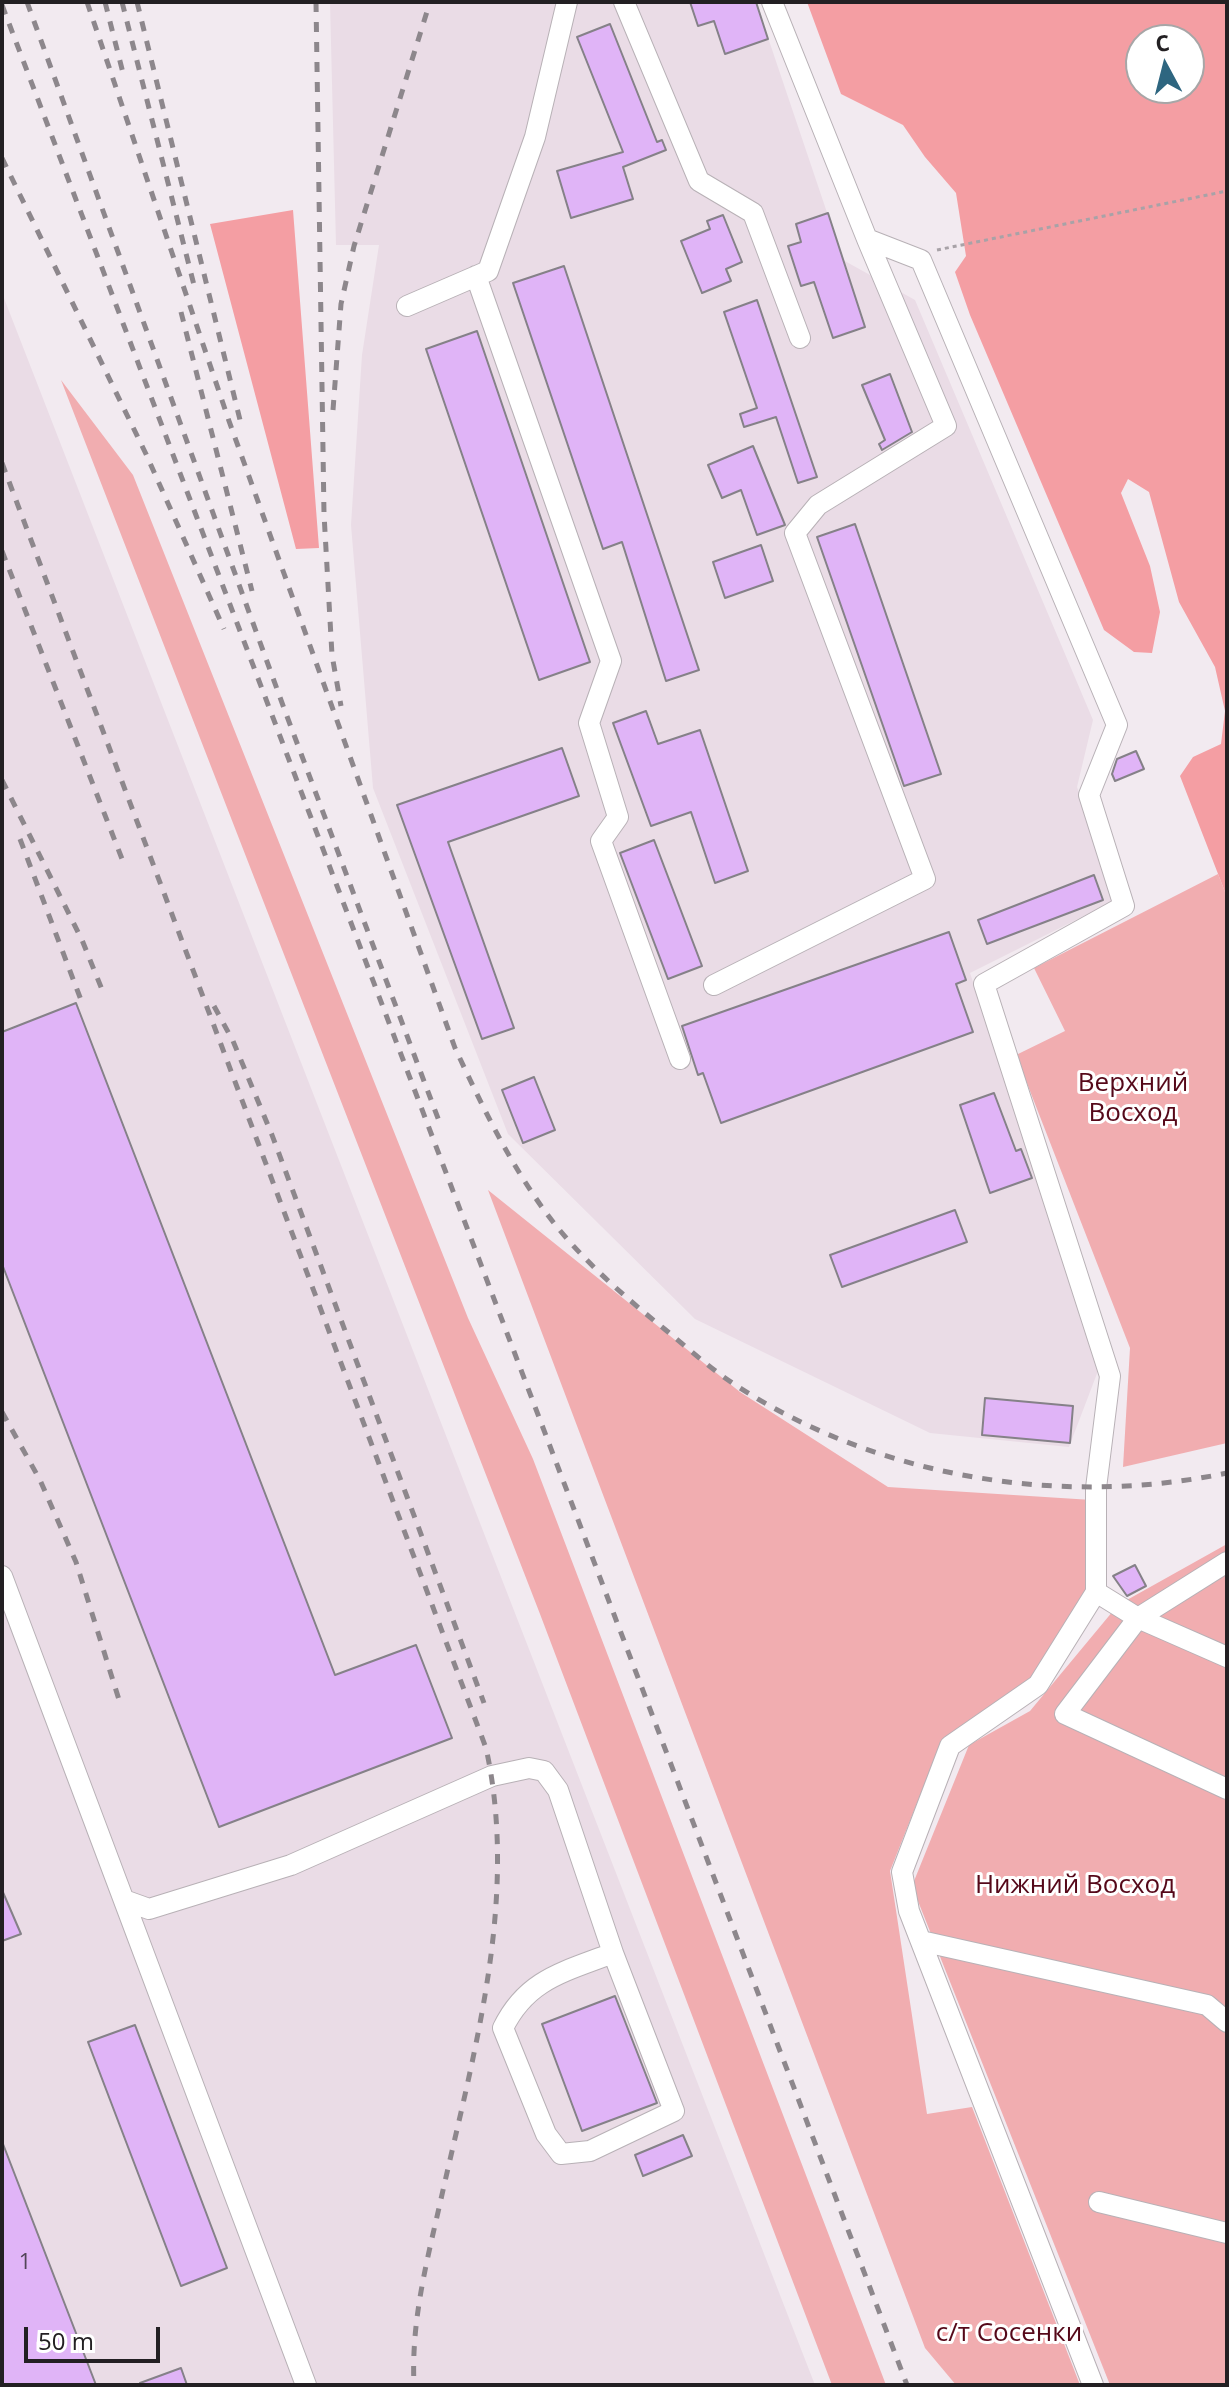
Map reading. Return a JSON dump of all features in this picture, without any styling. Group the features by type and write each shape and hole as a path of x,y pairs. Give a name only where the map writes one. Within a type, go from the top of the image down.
{"lane":[{"path":"407,306 488,271 535,137 567,2"},
{"path":"624,2 699,181 753,213 800,338"},
{"path":"714,985 925,879 795,533 818,505 887,459 946,426 772,2"},
{"path":"867,239 921,260 1117,725 1089,795 1124,906 984,984 1110,1376 1096,1488 1096,1592 1038,1685 950,1746 902,1872 909,1911 1093,2385"},
{"path":"476,276 611,661 589,723 618,817 601,841 680,1059"},
{"path":"1227,1562 1138,1618 1065,1714 1227,1789"},
{"path":"2,1576 306,2385"},
{"path":"1096,1592 1138,1618 1227,1657"},
{"path":"124,1900 149,1909 291,1865 492,1776 529,1768 544,1771 558,1790 613,1953 674,2111 590,2151 561,2154 546,2134 503,2028 514,2005 543,1980 613,1953"},
{"path":"921,1941 1207,2005 1227,2022"},
{"path":"1099,2202 1227,2233"}],"path":[{"path":"921,260 943,247 1227,191"}],"shaded area":[{"path":"330,2 756,2 843,260 915,300 1093,720 1077,787 1118,899 970,973 1101,1363 1069,1447 930,1433 695,1319 508,1134 373,788 351,525 362,355 379,245 336,245"},
{"path":"807,2 1227,2 1227,897 1180,776 1193,757 1221,744 1225,711 1215,667 1179,602 1149,492 1128,479 1121,493 1150,566 1160,612 1152,653 1134,652 1104,630 970,315 955,272 966,256 956,193 903,125 841,94"},
{"path":"293,210 319,548 296,549 210,224"},
{"path":"2,293 815,2385 2,2385"}],"green space":[{"path":"61,380 133,475 468,1318 533,1459 886,2385 832,2385 540,1614"},
{"name":"Верхний Восход","path":"1218,874 1227,897 1227,1443 1123,1467 1130,1348 1016,1055 1065,1031 1034,968"},
{"name":"с/т Сосенки","path":"488,1190 740,1392 888,1487 1092,1500 1092,1589 1031,1678 942,1740 890,1871 927,2114 972,2107 1080,2385 956,2385 925,2348"},
{"name":"Нижний Восход","path":"1227,1544 1227,2385 1110,2385 912,1886 969,1745 1030,1711 1118,1605"}],"building":[{"path":"690,2 756,2 768,39 725,54 714,21 698,26"},
{"path":"610,24 657,142 662,140 666,150 623,167 633,199 571,218 557,171 623,152 577,37"},
{"path":"828,213 865,327 833,338 814,282 801,286 788,246 801,242 796,224"},
{"path":"723,215 742,262 726,269 731,281 702,293 681,241 710,229 707,221"},
{"path":"564,266 699,670 666,681 622,542 603,549 513,283"},
{"path":"757,300 817,477 798,483 776,417 744,427 740,414 757,408 724,312"},
{"path":"477,331 590,662 539,680 426,349"},
{"path":"890,374 912,432 882,450 879,444 885,440 862,385"},
{"path":"753,446 785,525 757,535 741,490 722,498 708,465"},
{"path":"855,524 941,774 904,786 817,537"},
{"path":"761,545 773,581 725,598 713,562"},
{"path":"646,711 658,744 700,730 748,871 715,883 691,812 651,826 613,723"},
{"path":"562,748 579,796 448,842 514,1028 482,1039 397,805"},
{"path":"1136,751 1144,769 1115,781 1112,774 1117,759"},
{"path":"654,840 702,966 668,979 620,853"},
{"path":"1094,875 1103,900 987,944 978,920"},
{"path":"949,932 966,980 956,984 973,1032 721,1123 703,1073 698,1075 682,1026"},
{"path":"76,1003 335,1675 416,1645 452,1738 219,1827 2,1264 2,1032"},
{"path":"534,1077 555,1130 523,1143 502,1090"},
{"path":"994,1093 1016,1151 1021,1149 1032,1178 990,1193 960,1105"},
{"path":"955,1210 967,1242 842,1287 830,1255"},
{"path":"985,1398 1073,1406 1070,1443 982,1435"},
{"path":"1135,1565 1146,1586 1127,1596 1113,1576"},
{"path":"2,1890 21,1934 2,1941"},
{"path":"615,1996 657,2103 582,2131 542,2024"},
{"path":"135,2025 227,2268 181,2286 88,2042"},
{"path":"683,2135 692,2156 643,2176 635,2155"},
{"path":"3,2144 96,2385 2,2385"},
{"path":"181,2368 187,2385 140,2385 140,2383"}],"railway":[{"path":"27,2 285,711 439,1121"},
{"path":"87,2 229,421 455,1048 502,1143 548,1215 577,1250 610,1282 728,1380 784,1413 843,1440 904,1461 968,1476 1033,1485 1098,1487 1163,1483 1227,1473"},
{"path":"105,2 123,73"},
{"path":"122,2 194,285"},
{"path":"137,2 242,428"},
{"path":"316,2 324,514 332,655 341,706"},
{"path":"333,410 341,304 354,246 430,2"},
{"path":"2,5 907,2385"},
{"path":"2,158 146,454 224,629"},
{"path":"181,312 252,591"},
{"path":"2,463 486,1748 495,1804 498,1861 495,1918 467,2088 421,2291 415,2337 414,2385"},
{"path":"2,551 124,864"},
{"path":"2,780 82,940 103,992"},
{"path":"20,839 81,1000"},
{"path":"214,1006 233,1041 272,1135 484,1703"},
{"path":"2,1412 40,1480 76,1562 120,1703"}]}
